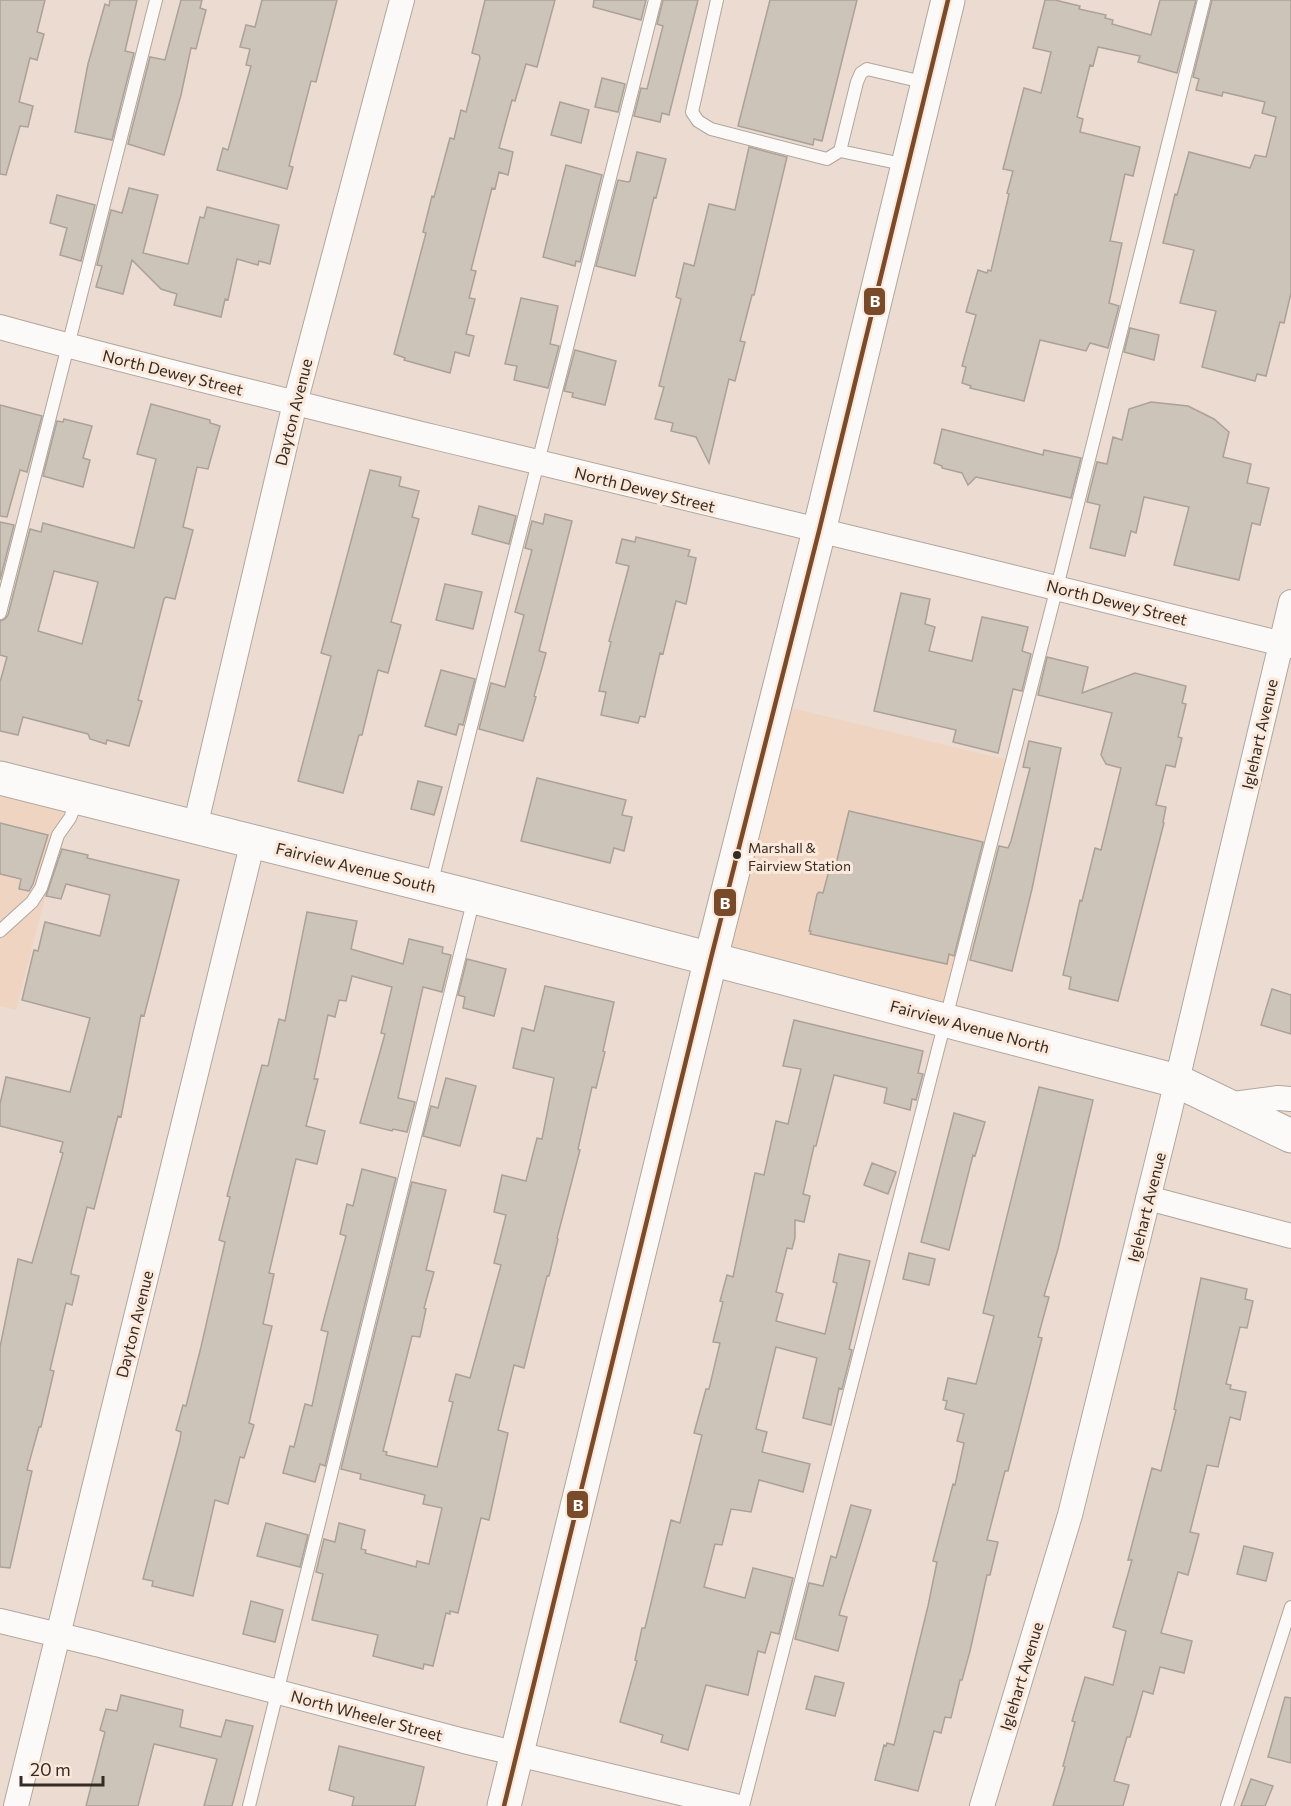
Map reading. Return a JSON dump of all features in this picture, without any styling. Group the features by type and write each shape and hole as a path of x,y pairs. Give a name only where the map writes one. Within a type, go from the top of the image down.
{"main road":[{"path":"504,1806 948,0"},
{"name":"Fairview Avenue South","path":"0,778 711,958"},
{"name":"Fairview Avenue North","path":"711,958 1177,1081 1291,1136"}],"street":[{"name":"Dayton Avenue","path":"195,827 295,403 402,0"},
{"name":"North Dewey Street","path":"0,327 295,403 1286,644"},
{"name":"Iglehart Avenue","path":"982,1806 1070,1515 1286,644 1291,602"},
{"name":"Dayton Avenue","path":"16,1806 253,841"},
{"path":"1226,1105 1278,1098 1291,1099"},
{"path":"1148,1198 1291,1236"},
{"name":"North Wheeler Street","path":"0,1622 464,1741 735,1806"}],"lane":[{"path":"0,613 156,0"},
{"path":"431,886 655,0"},
{"path":"717,0 692,111 698,121 711,129 828,159 840,151 861,73 867,69 928,84"},
{"path":"743,1806 1057,587 1204,0"},
{"path":"840,151 909,165"},
{"path":"0,931 32,902 41,888 58,835 70,818 79,798"},
{"path":"249,1806 474,897"},
{"path":"1227,1806 1291,1607"}],"shaded area":[{"path":"766,702 1012,761 947,1016 705,956"},
{"path":"0,775 72,793 16,1010 0,1006"}],"building":[{"path":"0,0 45,0 37,32 44,34 37,60 30,58 19,102 33,106 28,127 20,126 6,175 0,174"},
{"path":"110,0 137,0 125,51 134,53 112,140 75,132 88,64 105,4 109,6"},
{"path":"181,0 202,0 200,8 206,10 196,49 191,48 181,95 164,155 128,144 150,57 165,60"},
{"path":"262,0 337,0 316,82 311,81 289,166 293,167 287,189 217,170 223,148 228,150 251,66 246,65 250,49 240,47 246,25 255,27"},
{"path":"485,0 555,0 537,67 526,64 515,101 512,100 499,148 513,152 508,175 499,172 495,189 492,188 471,270 476,271 469,298 475,299 466,334 474,336 469,356 455,352 450,373 404,360 405,358 394,354 426,233 423,232 432,196 434,197 450,138 454,139 461,110 466,112 480,58 479,55 472,53"},
{"path":"594,0 646,0 641,20 593,7"},
{"path":"663,0 698,0 669,115 662,113 660,122 634,116 641,88 647,89 663,26 657,24"},
{"path":"770,0 857,0 822,141 814,139 813,145 738,126"},
{"path":"1045,0 1080,6 1079,9 1106,15 1105,18 1113,20 1112,24 1151,35 1160,0 1196,0 1177,73 1138,62 1140,56 1098,47 1093,66 1090,65 1077,117 1083,119 1080,132 1140,147 1133,176 1125,174 1110,241 1122,243 1109,303 1119,306 1108,348 1090,343 1086,351 1040,340 1024,401 970,388 971,386 962,383 966,367 962,366 976,315 966,312 978,270 987,273 988,270 991,271 1009,194 1007,193 1013,171 1003,169 1024,88 1041,93 1051,52 1033,48"},
{"path":"1212,0 1291,0 1291,293 1284,323 1280,322 1266,376 1257,374 1255,381 1202,367 1216,311 1180,303 1194,250 1163,243 1175,194 1177,195 1189,152 1250,168 1255,155 1266,157 1276,117 1262,113 1265,102 1223,92 1222,96 1196,90 1199,79 1193,77"},
{"path":"602,78 625,84 618,112 595,107"},
{"path":"560,102 589,110 581,143 551,135"},
{"path":"749,147 787,157 754,295 752,295 740,341 745,342 735,381 729,379 709,463 696,437 671,431 673,423 655,419 664,387 659,386 681,299 676,297 684,263 694,266 709,204 735,210"},
{"path":"637,152 666,159 656,198 654,197 635,276 596,266 618,180 630,181"},
{"path":"566,165 602,175 580,262 576,261 575,266 543,257"},
{"path":"129,188 158,195 143,253 188,264 200,217 204,218 207,207 279,225 270,264 259,261 258,265 237,259 228,300 225,299 221,317 174,305 177,294 161,289 132,260 123,294 96,287 102,266 97,265 111,210 122,213"},
{"path":"57,195 95,205 81,261 60,255 67,228 50,223"},
{"path":"521,298 558,306 550,344 559,346 548,388 514,380 517,366 505,364"},
{"path":"1130,328 1159,335 1154,360 1124,352"},
{"path":"575,350 616,361 605,405 572,397 573,393 564,391"},
{"path":"1151,402 1188,406 1214,419 1229,432 1223,457 1251,464 1247,483 1269,488 1260,525 1252,523 1239,580 1174,565 1189,507 1144,497 1136,533 1131,531 1125,556 1090,548 1100,505 1087,502 1097,462 1107,464 1113,437 1122,440 1129,409"},
{"path":"151,404 210,420 210,423 220,426 208,469 197,467 183,527 193,530 175,599 166,597 164,599 138,700 142,701 129,746 107,740 106,744 90,739 88,734 23,717 18,735 0,731 0,682 7,657 0,655 0,621 8,615 30,529 41,532 43,523 134,548 156,459 137,454","holes":["54,571 98,582 82,644 38,631"]},
{"path":"0,405 42,416 27,472 20,470 7,517 0,516"},
{"path":"64,419 92,426 83,458 90,460 83,487 43,476 57,421 63,422"},
{"path":"942,429 1043,455 1044,450 1081,458 1071,498 976,477 968,485 962,473 942,468 934,463"},
{"path":"370,470 401,477 399,486 419,491 412,517 419,519 391,622 401,625 388,673 378,670 362,735 359,735 343,793 298,781 331,656 321,653"},
{"path":"479,506 516,516 509,544 472,534"},
{"path":"545,514 572,521 539,651 546,653 523,741 479,729 491,683 505,687 524,615 515,612 532,550 525,548 532,521 543,524"},
{"path":"0,522 14,525 0,580"},
{"path":"636,537 690,550 688,556 696,558 686,604 676,601 663,654 660,653 645,717 640,716 638,723 601,715 606,692 599,691 611,642 609,641 629,566 616,563 622,539 635,542"},
{"path":"445,584 482,592 473,629 436,620"},
{"path":"901,593 930,599 925,624 935,627 929,651 972,661 982,617 1028,627 1022,651 1031,654 1022,691 1013,689 998,753 953,742 956,730 874,711"},
{"path":"1047,657 1088,667 1082,693 1135,673 1186,686 1182,703 1186,704 1178,737 1182,738 1175,767 1166,765 1156,805 1166,807 1164,823 1118,1001 1069,989 1071,977 1063,975 1080,900 1082,901 1095,848 1101,850 1121,768 1106,764 1101,755 1112,713 1038,695"},
{"path":"441,670 475,679 463,725 459,724 456,735 425,726"},
{"path":"1029,741 1061,748 1032,889 1012,971 970,960 999,846 1008,848 1011,841 1030,768 1023,767"},
{"path":"537,778 626,800 622,815 632,817 624,851 614,848 610,863 521,841"},
{"path":"418,781 442,787 434,815 411,809"},
{"path":"849,811 983,842 954,956 949,954 947,964 810,934 817,894 823,893 831,863 836,864"},
{"path":"0,823 48,835 29,891 19,889 21,879 0,874"},
{"path":"62,849 88,855 87,858 179,880 144,1016 141,1015 121,1117 118,1116 94,1209 87,1207 71,1272 79,1276 72,1305 66,1303 50,1370 54,1371 41,1427 39,1427 27,1470 32,1471 10,1568 0,1567 0,1347 18,1259 32,1263 63,1153 60,1152 63,1142 0,1126 0,1104 6,1077 70,1092 90,1018 22,1000 34,950 38,951 45,922 100,936 110,895 66,884 61,899 46,896"},
{"path":"307,912 357,921 351,949 403,964 409,939 443,947 442,953 451,955 442,992 423,987 398,1098 415,1102 407,1132 393,1129 392,1131 360,1123 385,1034 381,1033 392,987 352,976 346,1001 339,1000 335,1017 328,1015 314,1079 318,1079 306,1126 325,1131 317,1164 296,1159 269,1273 274,1274 263,1324 272,1326 249,1423 254,1425 244,1458 240,1457 228,1504 215,1500 193,1596 152,1586 153,1581 143,1579 180,1440 181,1432 176,1430 183,1405 186,1406 225,1242 219,1240 230,1197 227,1196 262,1065 268,1066 279,1019 285,1021"},
{"path":"467,959 506,969 494,1016 463,1008 465,997 458,995"},
{"path":"545,986 614,1002 603,1051 605,1052 596,1088 592,1087 578,1149 580,1150 549,1276 547,1276 524,1368 514,1365 498,1430 508,1433 489,1520 481,1518 458,1613 450,1611 450,1614 446,1613 433,1666 424,1664 423,1669 373,1656 378,1635 312,1620 323,1574 316,1572 324,1539 335,1542 339,1523 365,1530 361,1549 366,1550 365,1553 416,1567 417,1561 429,1564 442,1508 423,1504 425,1495 360,1479 361,1474 341,1469 412,1182 446,1190 426,1270 434,1272 424,1308 426,1309 420,1337 412,1336 383,1451 387,1452 386,1455 437,1467 453,1402 449,1401 456,1374 470,1378 501,1265 494,1263 506,1215 494,1212 502,1175 526,1181 537,1138 542,1139 554,1078 513,1068 522,1028 534,1031"},
{"path":"1272,989 1291,995 1291,1034 1261,1025"},
{"path":"794,1020 923,1051 918,1073 923,1074 916,1100 912,1099 910,1110 884,1103 887,1088 834,1075 803,1194 810,1196 804,1222 795,1220 795,1238 792,1249 787,1248 776,1292 783,1294 776,1321 825,1334 837,1283 833,1282 839,1254 870,1261 849,1349 852,1350 842,1389 839,1388 831,1425 803,1418 817,1358 776,1347 756,1429 767,1432 762,1452 810,1464 803,1492 759,1480 751,1512 731,1509 722,1545 715,1544 704,1587 745,1598 753,1568 793,1578 779,1634 771,1632 765,1653 758,1651 748,1695 706,1685 688,1750 661,1742 663,1735 620,1722 671,1520 680,1523 702,1435 694,1433 706,1389 709,1389 720,1343 713,1342 723,1302 720,1301 727,1275 733,1277 755,1173 764,1175 776,1121 788,1124 801,1069 783,1066"},
{"path":"446,1078 476,1086 460,1146 423,1136 431,1106 438,1108"},
{"path":"1039,1087 1093,1100 1058,1249 1044,1296 1049,1297 1038,1337 1042,1338 1008,1471 1005,1471 987,1540 998,1542 990,1575 987,1575 970,1651 951,1718 945,1717 941,1733 934,1731 918,1791 875,1780 884,1745 886,1746 887,1743 894,1745 928,1606 937,1562 933,1561 953,1484 955,1485 964,1443 957,1441 964,1414 945,1409 947,1401 943,1400 948,1378 976,1384 994,1316 983,1313"},
{"path":"954,1113 985,1122 975,1156 973,1155 949,1250 921,1242"},
{"path":"872,1163 896,1172 888,1194 864,1185"},
{"path":"362,1169 396,1178 325,1466 320,1464 315,1482 283,1473 290,1446 294,1447 305,1404 312,1406 328,1332 321,1330 346,1236 340,1234 347,1204 353,1206"},
{"path":"909,1253 935,1259 929,1285 903,1279"},
{"path":"1201,1278 1247,1289 1245,1299 1253,1301 1247,1328 1240,1327 1226,1384 1231,1385 1230,1389 1246,1392 1240,1420 1230,1417 1218,1467 1207,1465 1190,1532 1199,1534 1188,1575 1178,1572 1161,1633 1192,1641 1184,1673 1160,1667 1153,1694 1143,1691 1114,1781 1129,1785 1123,1806 1053,1806 1065,1767 1063,1766 1075,1722 1072,1721 1085,1677 1113,1685 1126,1631 1113,1627 1132,1560 1128,1560 1152,1468 1161,1471 1176,1410 1174,1409"},
{"path":"851,1505 871,1510 839,1615 847,1617 838,1651 795,1639 809,1583 823,1586 831,1556 836,1558"},
{"path":"266,1523 308,1535 300,1567 257,1556"},
{"path":"1244,1546 1273,1553 1266,1581 1237,1574"},
{"path":"251,1601 283,1610 275,1642 243,1634"},
{"path":"815,1676 844,1683 835,1716 806,1709"},
{"path":"121,1695 183,1710 180,1727 221,1737 226,1720 253,1726 232,1806 204,1806 217,1759 154,1744 138,1806 86,1806 105,1732 100,1730 106,1709 117,1711"},
{"path":"1285,1697 1291,1698 1291,1763 1268,1757"},
{"path":"339,1746 424,1767 415,1806 352,1806 354,1797 329,1790"},
{"path":"1251,1779 1273,1786 1265,1806 1241,1806"}],"transit line":[{"name":"B","path":"504,1806 948,0"}],"place":[{"name":"Marshall & Fairview Station","path":"737,855"}]}
